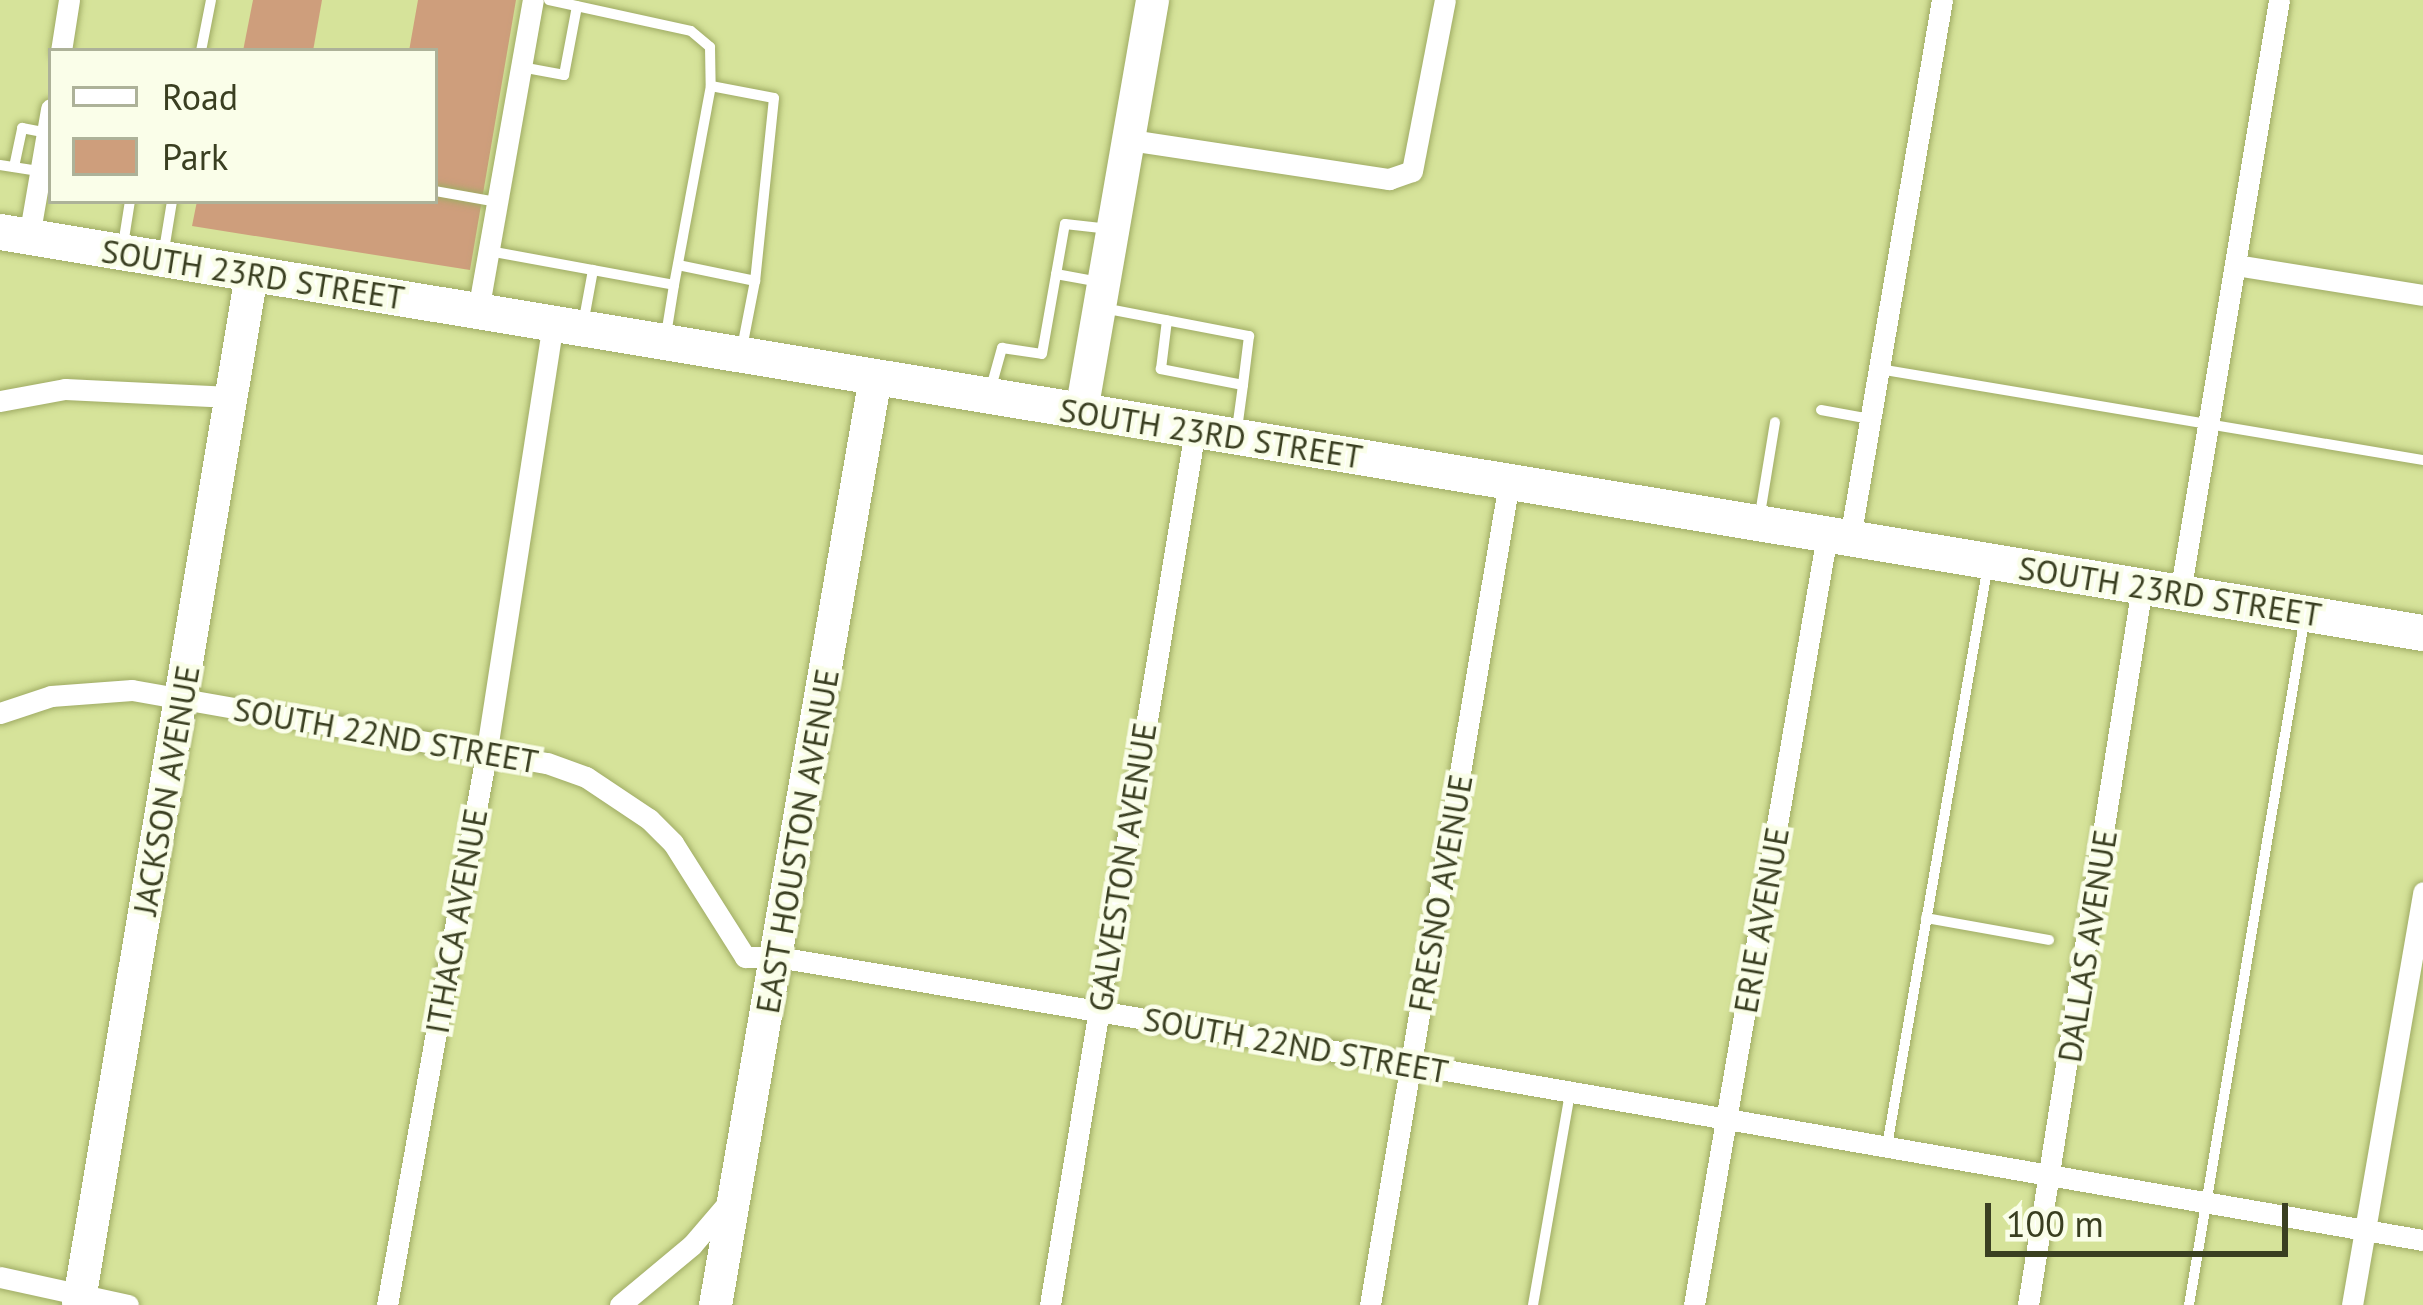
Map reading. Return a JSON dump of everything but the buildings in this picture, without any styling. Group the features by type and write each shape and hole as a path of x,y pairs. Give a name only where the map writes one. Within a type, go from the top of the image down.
{"main road":[{"name":"SOUTH 23RD STREET","path":"15,235 2423,633"}],"street":[{"path":"61,48 69,0"},
{"path":"478,311 533,0"},
{"path":"1081,411 1152,0"},
{"path":"1130,140 1389,179 1412,171 1445,0"},
{"name":"ERIE AVENUE","path":"1694,1305 1838,537 1870,419 1942,0"},
{"path":"2180,593 2279,0"},
{"path":"15,235 46,172 48,127"},
{"path":"2236,266 2423,296"},
{"name":"JACKSON AVENUE","path":"79,1301 251,274"},
{"name":"ITHACA AVENUE","path":"388,1305 567,327"},
{"name":"EAST HOUSTON AVENUE","path":"716,1305 875,377"},
{"path":"0,401 65,389 231,397"},
{"name":"GALVESTON AVENUE","path":"1050,1305 1195,430"},
{"name":"FRESNO AVENUE","path":"1370,1305 1509,482"},
{"name":"DALLAS AVENUE","path":"2028,1305 2143,587"},
{"name":"SOUTH 22ND STREET","path":"0,713 93,690 182,698 488,749 586,776 622,798 673,843 746,956 778,957 1411,1064 2423,1240"},
{"path":"2352,1305 2423,892"},
{"path":"620,1305 692,1245 736,1194"},
{"path":"0,1277 79,1301 128,1305"}],"lane":[{"path":"202,48 211,0"},
{"path":"549,0 691,31 710,47 711,86 664,343"},
{"path":"521,67 564,74 577,6"},
{"path":"711,86 774,98 754,281 740,355"},
{"path":"14,167 22,128 47,133"},
{"path":"0,165 46,172"},
{"path":"438,192 497,202"},
{"path":"122,252 130,204"},
{"path":"162,259 171,204"},
{"path":"988,396 1002,348 1042,354 1065,224 1113,230"},
{"path":"489,251 674,285"},
{"path":"678,265 754,281"},
{"path":"567,327 592,269"},
{"path":"1056,274 1167,320 1249,336 1235,437"},
{"path":"1167,320 1161,369 1243,385"},
{"path":"1879,369 2423,460"},
{"path":"1821,410 1870,419"},
{"path":"1759,523 1775,422"},
{"path":"1887,1146 1988,561"},
{"path":"2188,1305 2306,614"},
{"path":"1927,918 2049,940"},
{"path":"1533,1305 1570,1092"}],"green space":[{"path":"253,0 322,0 314,48 244,48"},
{"path":"418,0 516,0 470,270 192,226 196,204 438,204 438,48 410,48"}]}
